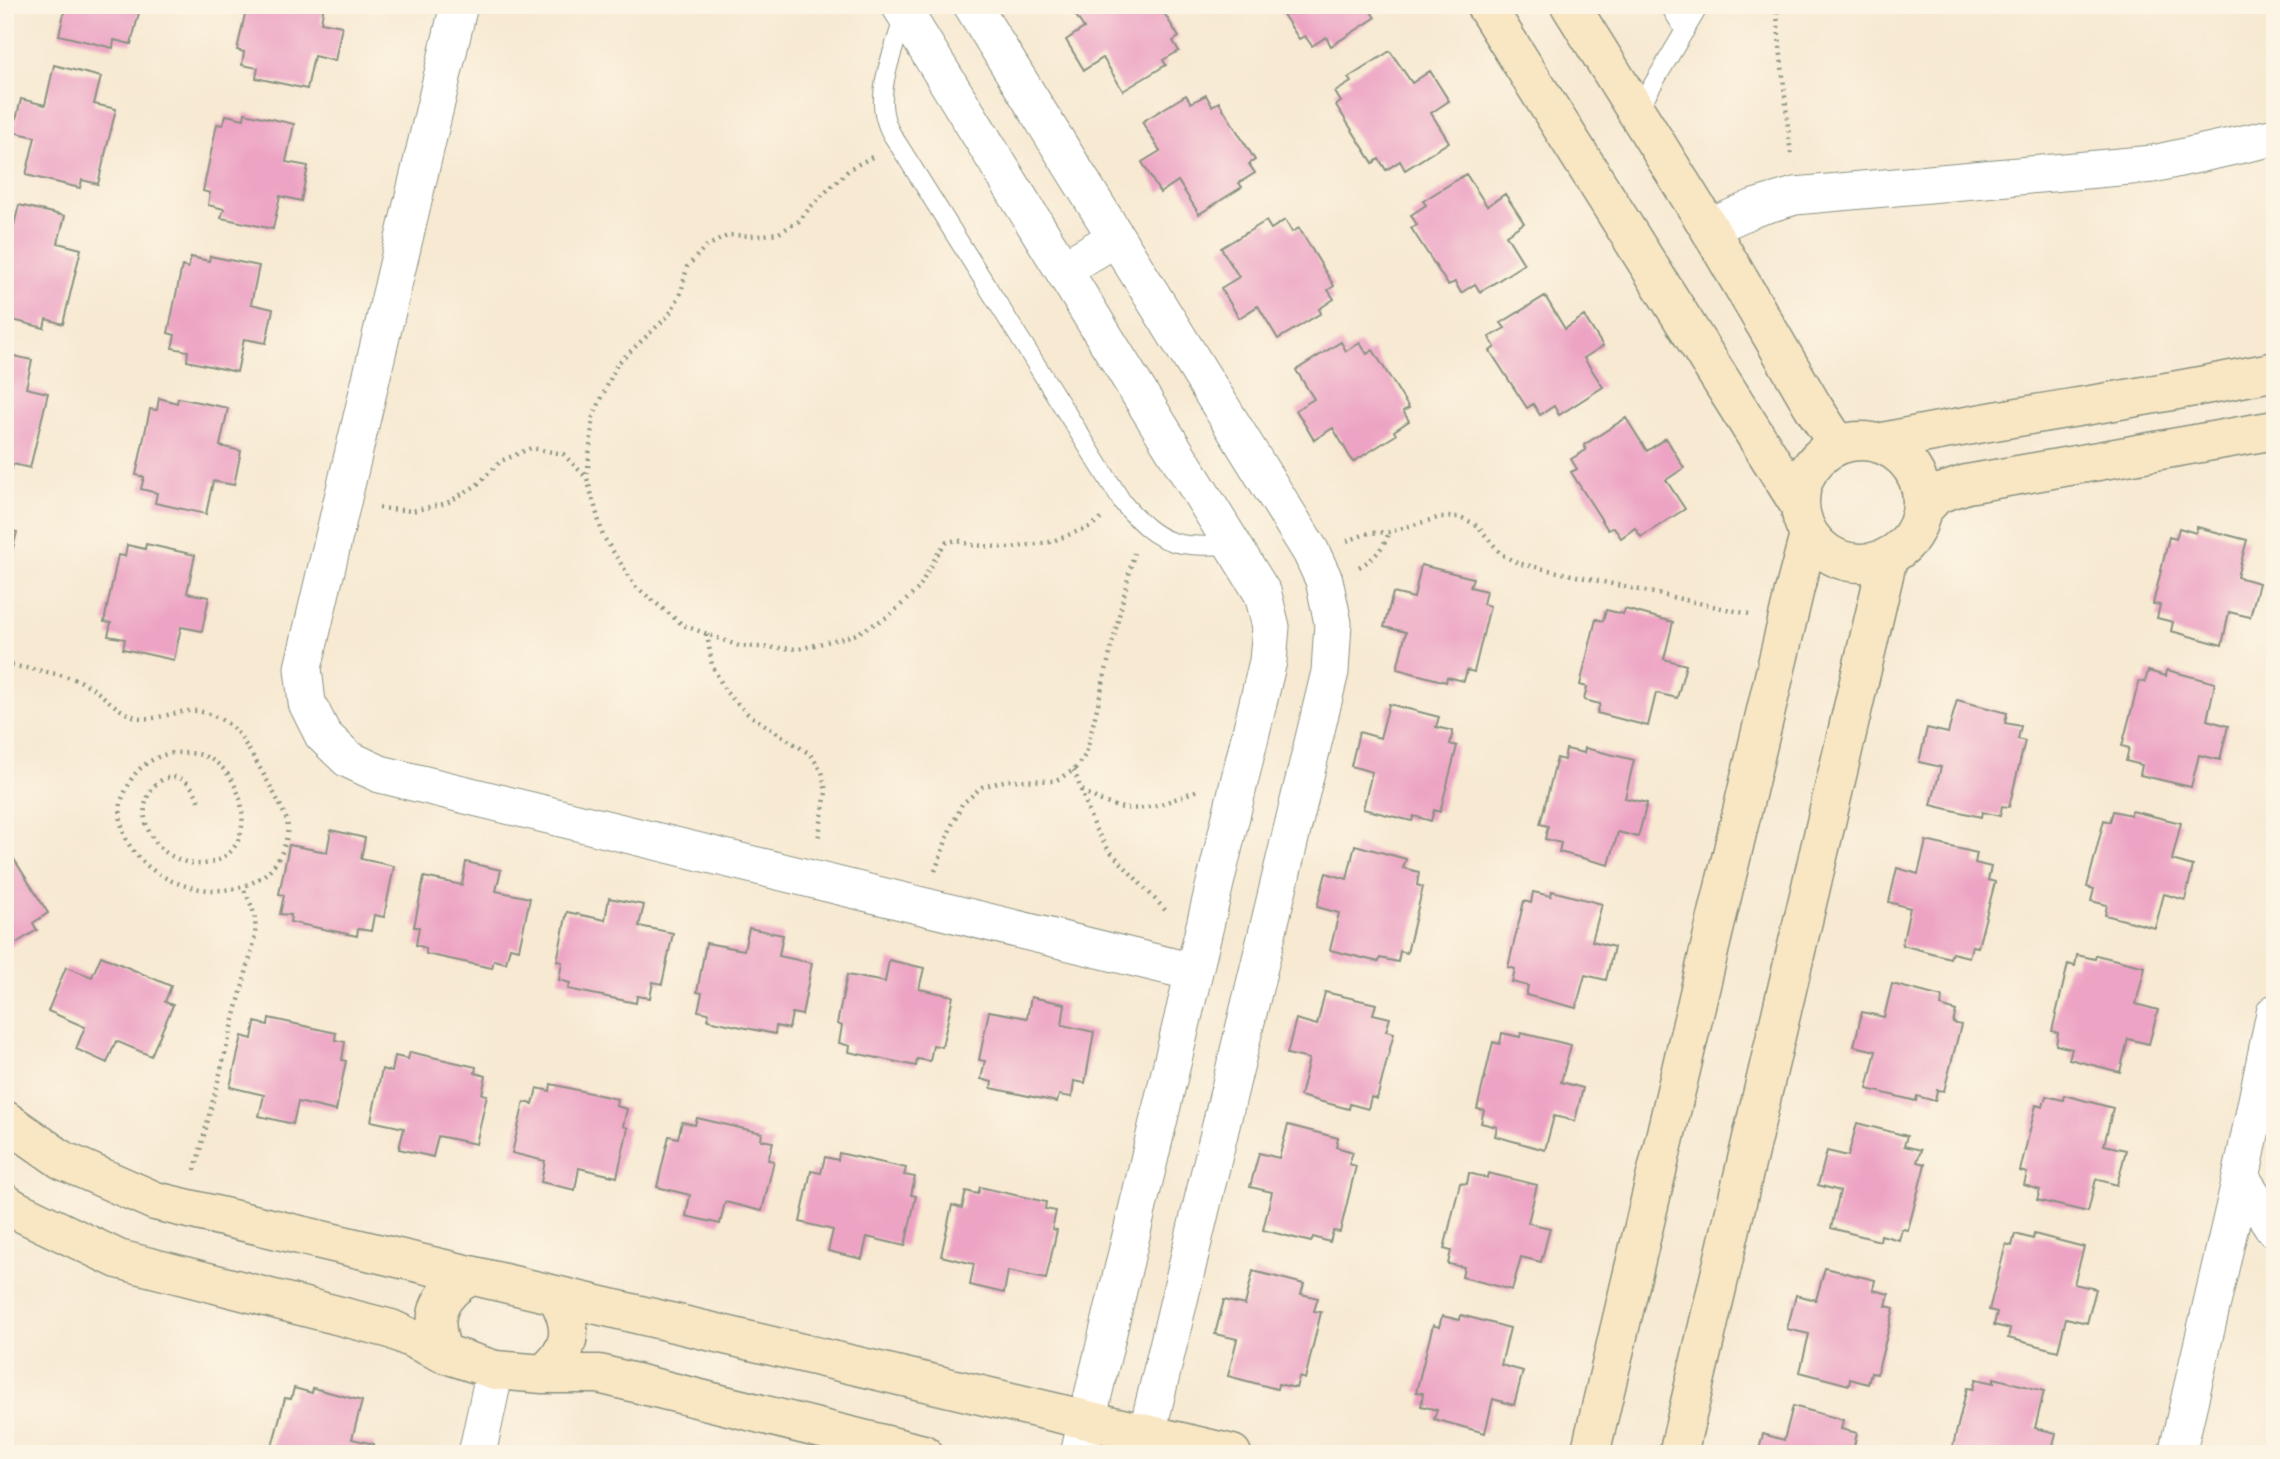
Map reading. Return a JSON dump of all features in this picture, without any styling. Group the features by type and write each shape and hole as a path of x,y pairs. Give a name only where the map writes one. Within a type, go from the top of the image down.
{"street":[{"path":"459,5 303,668 307,703 323,735 348,759 380,774 923,906 1196,959"},
{"path":"972,5 1311,552 1324,580 1333,623 1330,672 1144,1444"},
{"path":"1485,5 1805,521 1825,551 1844,562 1867,564 1888,558 1912,538 1923,509 1937,494 1966,484 2275,430"},
{"path":"1570,5 1709,228 1838,445"},
{"path":"902,9 1234,545 1263,594 1271,627 1268,661 1083,1438"},
{"path":"1709,228 1754,208 1794,196 2153,164 2275,137"},
{"path":"1063,269 1116,238"},
{"path":"1878,443 1961,425 2194,388 2275,371"},
{"path":"1590,1454 1787,623 1805,521 1802,487 1809,469 1821,455 1838,445 1858,440 1878,443 1897,452 1912,468 1922,488 1923,509"},
{"path":"1678,1454 1888,558"},
{"path":"2177,1454 2241,1178 2275,1013"},
{"path":"5,1120 62,1160 155,1201 557,1297 1083,1438 1232,1454"},
{"path":"2241,1178 2275,1230"},
{"path":"5,1203 118,1259 391,1329 443,1353 495,1370 542,1374 598,1374 923,1454"},
{"path":"443,1353 436,1336 436,1317 442,1300 453,1286 470,1276"},
{"path":"542,1374 556,1363 566,1347 569,1330 565,1312 557,1297"},
{"path":"477,1454 495,1370"}],"lane":[{"path":"1669,5 1685,31"},
{"path":"1637,111 1700,5"},
{"path":"902,9 882,100 886,123 898,144 1123,503 1141,524 1163,539 1189,547 1234,545"}],"path":[{"path":"1776,5 1794,196"},
{"path":"898,144 851,168 799,221 779,233 729,235 705,247 687,267 681,293 669,315 617,364 593,417 587,478 603,536 636,587 683,625 739,646 799,649 854,635 889,616 918,589 947,542 958,540 971,545 1010,548 1050,542 1089,527 1123,503"},
{"path":"343,494 376,508 412,511 447,503 477,485 501,461 531,447 563,454 587,478"},
{"path":"1311,552 1369,533 1389,532 1441,517 1460,517 1476,525 1501,554 1517,563 1787,623"},
{"path":"923,906 962,804 982,787 1007,780 1055,781 1074,770 1086,754 1141,524"},
{"path":"706,634 712,665 726,692 748,714 810,754 822,771 826,792 811,879"},
{"path":"5,663 79,680 127,714 142,719 158,719 178,711 199,711 219,718 236,730 278,800 287,822 286,843 277,863 262,878 242,886 209,891 177,884 148,867 134,852 122,828 121,802 131,778 151,760 176,752 203,755 231,779 244,814 242,832 234,848 219,859 201,864 176,858 155,842 147,827 145,810 148,793 156,782 170,777 183,779 194,788 199,801"},
{"path":"1074,770 1094,827 1108,849 1196,959"},
{"path":"1081,790 1103,804 1129,810 1156,807 1241,774"},
{"path":"185,1208 254,942 257,924 252,905 242,886"}],"building":[{"path":"66,5 141,5 131,44 114,40 113,48 59,35"},
{"path":"247,5 324,5 321,22 342,26 335,61 314,56 307,89 256,78 258,68 242,65 244,52 237,50"},
{"path":"1069,5 1159,5 1179,37 1173,41 1179,51 1163,60 1166,65 1123,91 1103,58 1084,70 1066,40 1084,28"},
{"path":"1277,5 1367,5 1375,18 1331,46 1326,37 1312,46 1305,36 1299,39"},
{"path":"1390,51 1412,83 1430,71 1449,101 1431,113 1449,142 1405,170 1400,161 1386,170 1379,159 1373,163 1336,105 1341,102 1335,92 1351,82 1348,78"},
{"path":"54,65 101,77 94,104 116,109 98,184 82,180 80,188 26,175 35,137 13,132 21,99 45,105"},
{"path":"1186,95 1191,103 1206,95 1212,106 1219,102 1255,160 1249,164 1255,173 1239,183 1242,187 1199,214 1178,181 1160,193 1142,162 1160,151 1142,122"},
{"path":"245,113 294,124 286,162 308,166 301,201 280,196 273,229 221,218 224,209 208,205 210,193 203,191 217,124 223,125 226,115 244,119"},
{"path":"1466,174 1487,206 1505,194 1524,223 1506,235 1524,264 1480,292 1475,284 1461,293 1455,282 1448,285 1411,228 1417,225 1411,215 1426,205 1423,201"},
{"path":"19,205 65,216 58,243 81,249 63,324 46,319 44,328 5,318 5,244 9,245"},
{"path":"1285,220 1292,232 1299,228 1334,286 1328,290 1334,299 1319,309 1321,313 1278,339 1258,306 1239,318 1221,288 1239,277 1221,248 1266,221 1271,229"},
{"path":"210,256 259,266 251,304 273,309 266,343 244,339 237,372 187,361 188,351 172,348 175,335 168,333 182,266 188,268 191,257 209,261"},
{"path":"1545,296 1565,329 1584,316 1603,346 1584,358 1603,387 1559,415 1554,406 1540,415 1533,404 1527,408 1490,351 1495,347 1489,337 1505,328 1501,323"},
{"path":"1341,342 1346,351 1360,343 1367,354 1373,350 1409,408 1403,411 1409,421 1394,431 1396,435 1353,462 1333,428 1314,440 1296,410 1314,399 1296,370"},
{"path":"5,354 32,360 26,388 48,393 30,468 13,464 11,472 5,470"},
{"path":"159,398 177,403 178,398 228,408 220,446 241,451 234,485 213,481 206,514 155,503 157,493 141,489 144,477 136,475 150,409 157,410"},
{"path":"1626,418 1647,451 1666,438 1684,468 1666,480 1685,509 1641,537 1635,528 1621,538 1614,527 1608,530 1571,472 1577,469 1571,459 1586,450 1584,445"},
{"path":"2197,527 2247,540 2237,577 2259,583 2250,617 2229,612 2222,645 2171,631 2173,622 2157,618 2160,605 2153,604 2169,537 2176,539 2179,528 2196,533"},
{"path":"5,530 17,532 6,575 5,575"},
{"path":"146,544 195,555 187,593 209,597 202,631 181,627 174,660 123,649 125,639 108,636 111,623 104,622 118,555 125,556 127,545 145,549"},
{"path":"1421,565 1473,578 1470,587 1486,591 1483,604 1490,606 1474,672 1467,670 1464,681 1447,677 1446,682 1397,669 1406,632 1384,627 1393,593 1414,598"},
{"path":"1625,609 1673,622 1664,659 1686,665 1677,698 1656,693 1648,726 1597,713 1600,704 1584,700 1587,687 1580,685 1596,619 1603,621 1606,610 1623,614"},
{"path":"2167,670 2215,683 2207,720 2228,726 2220,760 2199,755 2191,787 2140,775 2142,765 2126,761 2129,748 2122,746 2139,681 2145,682 2148,671 2166,676"},
{"path":"1957,700 2007,713 2005,723 2021,726 2018,739 2025,741 2009,807 2002,806 2000,816 1982,812 1981,817 1931,805 1941,767 1919,762 1927,728 1948,733"},
{"path":"1389,704 1439,717 1436,727 1453,731 1450,744 1457,746 1440,812 1434,810 1431,821 1414,816 1412,821 1363,809 1372,772 1351,766 1359,732 1380,738"},
{"path":"1585,748 1634,760 1625,798 1647,803 1638,837 1618,832 1609,865 1559,852 1561,843 1545,839 1548,826 1540,824 1557,758 1564,760 1566,749 1584,753"},
{"path":"2113,811 2131,815 2132,811 2181,823 2172,860 2193,866 2185,900 2164,894 2155,928 2105,915 2107,905 2091,901 2094,889 2087,887 2104,820 2110,822"},
{"path":"331,830 365,838 361,859 394,866 384,917 374,915 371,931 358,929 357,936 290,922 291,915 280,914 284,895 279,894 289,845 327,852"},
{"path":"1926,841 1977,853 1975,863 1991,867 1988,880 1995,882 1978,947 1972,946 1969,957 1952,953 1950,958 1902,945 1910,908 1889,902 1897,868 1918,874"},
{"path":"1355,845 1406,859 1403,868 1419,872 1417,885 1423,887 1407,953 1400,951 1398,962 1380,958 1379,962 1330,950 1339,913 1317,907 1326,873 1347,879"},
{"path":"7,848 48,913 33,923 37,930 5,950"},
{"path":"466,862 501,870 496,891 530,898 519,949 510,947 506,963 494,960 492,968 426,954 426,948 416,945 419,927 414,927 424,877 462,885"},
{"path":"1552,891 1602,904 1592,941 1614,947 1606,980 1585,975 1576,1008 1526,995 1528,986 1512,982 1515,969 1508,967 1524,901 1531,903 1533,892 1551,896"},
{"path":"609,898 644,905 639,926 673,933 662,984 653,982 650,998 637,996 636,1003 568,989 570,983 559,980 562,962 557,961 567,912 605,920"},
{"path":"749,928 783,935 779,956 812,963 802,1015 792,1013 789,1029 776,1026 775,1034 708,1020 709,1013 698,1011 702,993 697,992 706,943 744,950"},
{"path":"2077,955 2095,959 2096,955 2145,967 2136,1004 2158,1010 2149,1044 2128,1039 2120,1072 2069,1059 2072,1049 2056,1045 2058,1033 2052,1031 2068,964 2075,966"},
{"path":"101,956 171,986 165,1002 173,1005 151,1056 116,1041 107,1063 76,1049 85,1027 48,1011 66,967 92,977"},
{"path":"889,960 924,968 919,989 953,996 942,1047 933,1045 930,1061 917,1059 916,1066 849,1052 850,1046 839,1043 842,1026 837,1024 847,975 885,982"},
{"path":"1892,984 1942,997 1941,1006 1956,1011 1953,1023 1961,1025 1944,1091 1937,1090 1935,1101 1917,1096 1916,1101 1867,1089 1876,1051 1854,1046 1862,1012 1884,1017"},
{"path":"1325,992 1376,1004 1373,1014 1390,1018 1386,1031 1394,1033 1377,1099 1371,1097 1368,1109 1350,1104 1349,1109 1300,1096 1309,1059 1287,1054 1296,1019 1317,1025"},
{"path":"1031,997 1065,1004 1062,1025 1094,1032 1085,1083 1074,1081 1072,1097 1059,1095 1057,1102 991,1088 992,1082 981,1079 985,1061 979,1060 989,1011 1027,1018"},
{"path":"269,1018 336,1033 335,1040 345,1042 342,1060 346,1061 336,1111 298,1102 293,1124 259,1116 264,1095 230,1087 242,1036 252,1039 255,1022 268,1025"},
{"path":"1502,1033 1520,1037 1521,1033 1571,1045 1561,1082 1583,1088 1575,1121 1554,1116 1545,1150 1495,1136 1497,1127 1481,1123 1484,1110 1477,1109 1493,1042 1500,1044"},
{"path":"410,1052 476,1067 475,1073 486,1076 482,1094 487,1095 476,1144 438,1136 433,1157 399,1149 404,1128 371,1121 382,1069 392,1072 395,1056 408,1059"},
{"path":"551,1084 617,1099 616,1106 627,1109 623,1126 628,1128 617,1177 579,1168 575,1190 541,1182 545,1161 512,1153 524,1102 533,1104 537,1088 550,1091"},
{"path":"2064,1095 2113,1108 2104,1145 2126,1150 2117,1185 2096,1179 2088,1212 2037,1200 2040,1190 2024,1185 2027,1173 2020,1171 2036,1105 2043,1107 2046,1096 2063,1100"},
{"path":"697,1118 762,1133 761,1140 773,1142 768,1160 774,1161 762,1211 725,1202 720,1224 686,1216 690,1195 657,1187 669,1136 678,1138 682,1122 695,1125"},
{"path":"1857,1123 1907,1136 1904,1146 1921,1150 1917,1162 1925,1164 1908,1230 1902,1229 1899,1240 1881,1235 1880,1241 1831,1228 1840,1191 1818,1185 1827,1151 1848,1156"},
{"path":"1288,1125 1338,1138 1336,1147 1353,1152 1349,1164 1356,1166 1340,1232 1333,1231 1330,1242 1313,1237 1311,1242 1263,1230 1272,1192 1250,1187 1259,1153 1279,1158"},
{"path":"839,1153 906,1168 904,1175 915,1177 911,1195 916,1196 905,1246 867,1237 862,1259 828,1251 833,1230 800,1222 811,1171 821,1173 825,1157 838,1160"},
{"path":"1469,1173 1487,1178 1488,1173 1537,1185 1528,1223 1550,1228 1541,1262 1521,1257 1512,1290 1462,1277 1464,1267 1448,1264 1451,1251 1444,1249 1460,1183 1467,1184"},
{"path":"980,1187 1046,1202 1045,1209 1056,1211 1052,1229 1057,1230 1046,1279 1008,1271 1004,1293 970,1285 974,1264 941,1256 952,1205 962,1208 966,1191 978,1194"},
{"path":"2015,1234 2033,1239 2034,1234 2084,1247 2074,1284 2096,1289 2087,1323 2066,1318 2058,1351 2008,1338 2010,1329 1994,1325 1997,1312 1989,1310 2006,1244 2012,1246"},
{"path":"1825,1268 1875,1280 1873,1290 1889,1294 1886,1306 1894,1308 1877,1374 1871,1373 1868,1384 1850,1379 1849,1385 1800,1372 1809,1334 1787,1329 1796,1295 1816,1300"},
{"path":"1253,1271 1304,1284 1301,1294 1318,1298 1314,1311 1321,1312 1305,1379 1299,1377 1296,1388 1278,1384 1277,1389 1228,1376 1237,1339 1215,1334 1224,1300 1245,1305"},
{"path":"1461,1315 1510,1328 1501,1365 1523,1371 1514,1405 1493,1399 1485,1433 1434,1419 1437,1410 1421,1406 1423,1393 1416,1392 1433,1325 1439,1327 1442,1316 1460,1320"},
{"path":"1994,1378 2044,1391 2035,1428 2056,1433 2051,1454 1951,1454 1967,1388 1973,1389 1976,1379 1994,1383"},
{"path":"294,1388 312,1393 313,1388 362,1401 352,1439 374,1444 372,1454 270,1454 285,1398 291,1399"},
{"path":"1793,1406 1843,1420 1841,1429 1857,1433 1854,1446 1861,1448 1859,1454 1758,1454 1763,1434 1784,1440"}]}
